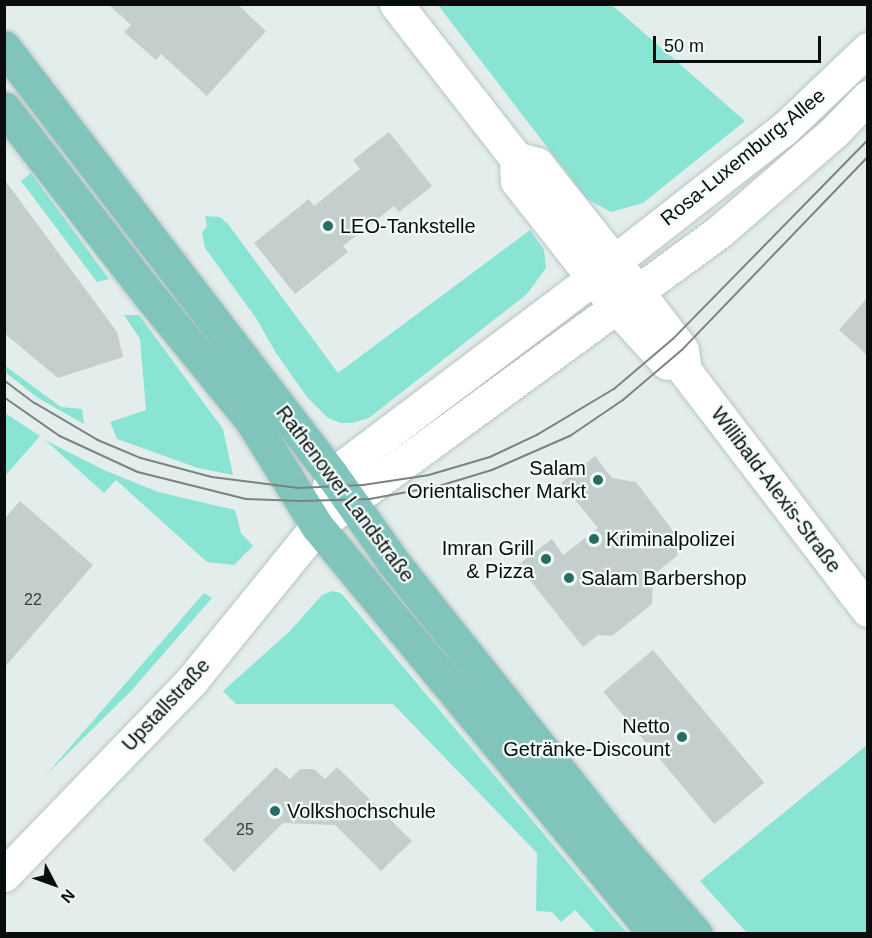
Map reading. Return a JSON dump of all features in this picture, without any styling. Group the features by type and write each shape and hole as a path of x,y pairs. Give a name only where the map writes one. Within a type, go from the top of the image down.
{"main road":[{"name":"Rathenower Landstraße","path":"4,47 332,475 394,563 616,842 696,933"},
{"name":"Rathenower Landstraße","path":"4,108 149,295 251,420 317,526 655,933"}],"street":[{"path":"396,4 516,158 517,180 604,270 628,301"},
{"name":"Rosa-Luxemburg-Allee","path":"332,475 604,270 784,129 867,49"},
{"name":"Rosa-Luxemburg-Allee","path":"351,503 399,463 628,301 720,231 834,132 867,97"},
{"name":"Willibald-Alexis-Straße","path":"628,301 666,363 685,371 867,610"},
{"name":"Upstallstraße","path":"317,526 332,475"},
{"name":"Upstallstraße","path":"4,875 192,680 317,526 351,503"}],"green space":[{"path":"438,5 612,5 745,121 643,203 611,212 587,199"},
{"path":"31,173 109,279 97,282 21,181"},
{"path":"205,216 220,217 228,224 338,373 530,230 544,250 546,268 527,294 369,418 352,423 341,423 328,418 307,397 276,353 256,318 205,248 202,233 207,226"},
{"path":"124,315 139,315 223,429 233,475 198,468 117,439 110,422 146,410 140,339"},
{"path":"4,365 61,407 82,409 84,424 38,398 5,372"},
{"path":"5,413 40,436 5,476"},
{"path":"45,440 104,470 158,492 235,510 241,533 253,546 234,565 207,562 116,480 104,493"},
{"path":"332,591 341,593 627,933 596,933 575,910 561,922 552,912 536,911 537,853 393,704 236,704 223,691 290,631 322,595"},
{"path":"204,593 212,598 131,691 45,776"},
{"path":"867,745 867,933 747,933 700,881"}],"building":[{"path":"108,4 237,4 266,31 207,96 161,54 156,60 124,32 131,25"},
{"path":"389,132 432,186 399,212 394,206 343,246 348,252 295,294 254,243 309,199 314,206 360,169 353,160"},
{"path":"4,179 117,332 123,357 58,378 4,333"},
{"path":"867,298 867,355 839,330"},
{"path":"595,456 612,478 636,482 679,539 677,556 653,575 652,604 612,636 598,635 583,647 518,565 552,539 563,555 598,528 561,483"},
{"path":"20,501 93,565 4,668 4,519"},
{"name":"Netto Getränke-Discount","path":"653,650 764,783 714,824 603,692"},
{"path":"276,767 290,779 300,769 314,769 325,779 337,767 412,841 381,871 335,825 283,823 234,872 203,840"}],"tram line":[{"path":"4,380 35,403 98,440 141,458 212,477 298,488 363,485 429,475 490,457 537,435 614,389 673,339 868,140"},
{"path":"4,397 60,436 138,472 246,499 301,501 370,499 439,486 492,470 570,436 623,400 682,350 868,157"}],"place":[{"name":"LEO-Tankstelle","path":"328,226"},
{"name":"Salam Orientalischer Markt","path":"598,480"},
{"name":"Kriminalpolizei","path":"594,539"},
{"name":"Imran Grill & Pizza","path":"546,559"},
{"name":"Salam Barbershop","path":"569,578"},
{"name":"Netto Getränke-Discount","path":"682,737"},
{"name":"Volkshochschule","path":"275,811"}]}
